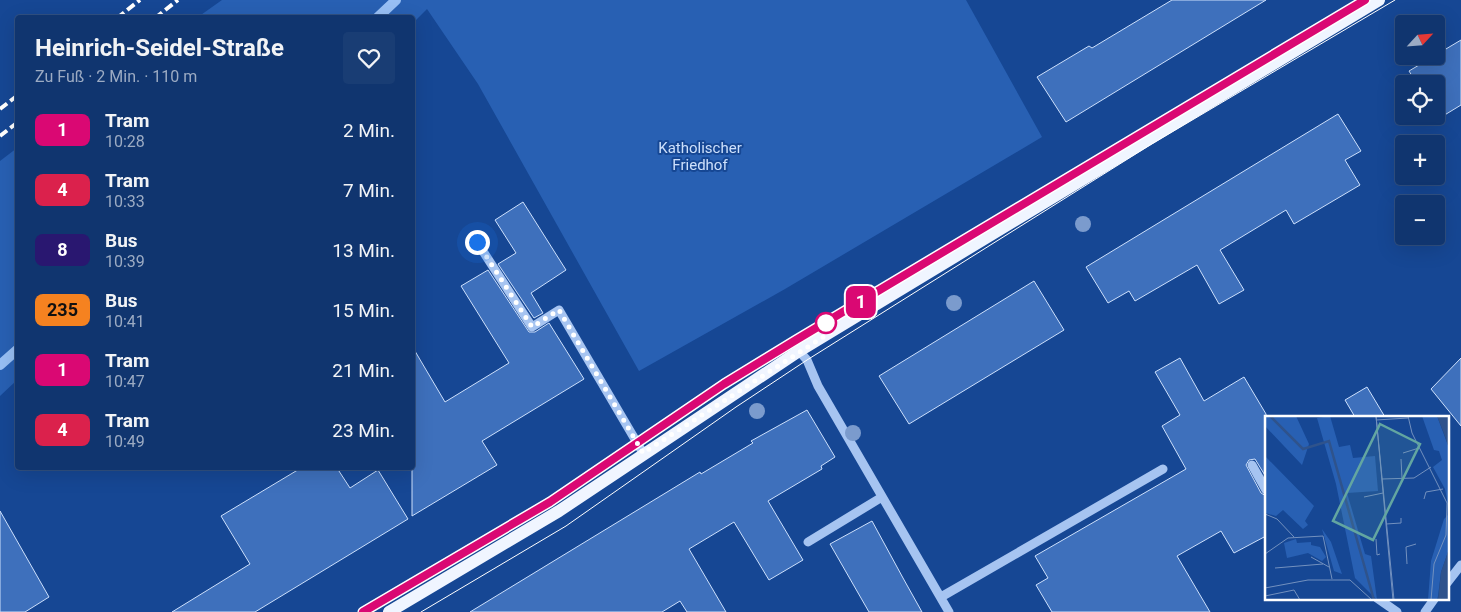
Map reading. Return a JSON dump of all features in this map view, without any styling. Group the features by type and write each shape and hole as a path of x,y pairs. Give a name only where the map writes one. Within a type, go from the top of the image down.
{"main road":[{"path":"389,612 559,511 643,453 800,351 1379,0"}],"street":[{"path":"477,242 532,327 559,310 643,453"},
{"path":"800,351 807,360 818,386 948,612"},
{"path":"1252,465 1265,488"},
{"path":"940,597 1164,470"},
{"path":"808,542 882,497"},
{"path":"1448,582 1461,565"},
{"path":"1380,600 1397,612"},
{"path":"1425,612 1434,600"}],"green space":[{"name":"Katholischer Friedhof","path":"222,0 966,0 1042,137 785,289 639,371 478,84 427,9 415,21 415,15 201,15"},
{"path":"15,150 15,382 0,396 0,161"}],"building":[{"path":"1172,0 1266,0 1066,122 1037,77 1089,46 1092,48"},
{"path":"1461,40 1461,105 1445,115 1445,75 1411,75 1409,71 1419,65 1445,65 1445,50"},
{"path":"1338,114 1361,151 1345,160 1360,185 1294,224 1286,210 1220,250 1244,290 1219,304 1197,265 1135,301 1129,291 1108,303 1086,267"},
{"path":"523,202 566,270 531,293 543,313 534,318 498,264 516,253 495,220"},
{"path":"488,270 529,332 535,332 549,323 584,379 482,441 497,465 412,516 412,470 415,470 415,351 445,402 509,363 461,286"},
{"path":"1034,281 1064,330 909,424 879,376"},
{"path":"1180,358 1204,401 1244,377 1266,414 1265,475 1255,459 1249,460 1246,465 1261,493 1265,495 1265,537 1234,553 1221,531 1177,556 1210,612 1052,612 1036,585 1048,578 1035,556 1186,469 1162,426 1180,415 1155,372"},
{"path":"1461,358 1461,426 1431,389"},
{"path":"1367,387 1384,416 1354,416 1345,400"},
{"path":"807,410 835,457 821,466 822,469 768,501 803,560 769,580 734,522 689,549 726,612 687,612 680,601 662,612 470,612 700,472 701,474 753,443 751,441"},
{"path":"298,470 338,470 350,488 378,470 408,519 255,612 172,612 250,564 221,516"},
{"path":"0,511 49,597 25,612 0,612"},
{"path":"872,521 922,612 869,612 830,544"}],"waterway":[{"path":"380,15 396,0"},
{"path":"0,365 15,352"}],"tram line":[{"path":"363,612 550,502 724,384 796,340 1365,0"},
{"name":"1","path":"363,612 550,502 724,384 796,340 1365,0"},
{"path":"421,612 566,526 736,407 807,360 1150,145 1395,0"}],"railway":[{"path":"121,15 140,0"},
{"path":"159,15 178,0"},
{"path":"0,109 15,97"},
{"path":"0,136 15,124"}],"route":[{"path":"477,242 532,327 559,310 643,453 831,332 826,323"}]}
